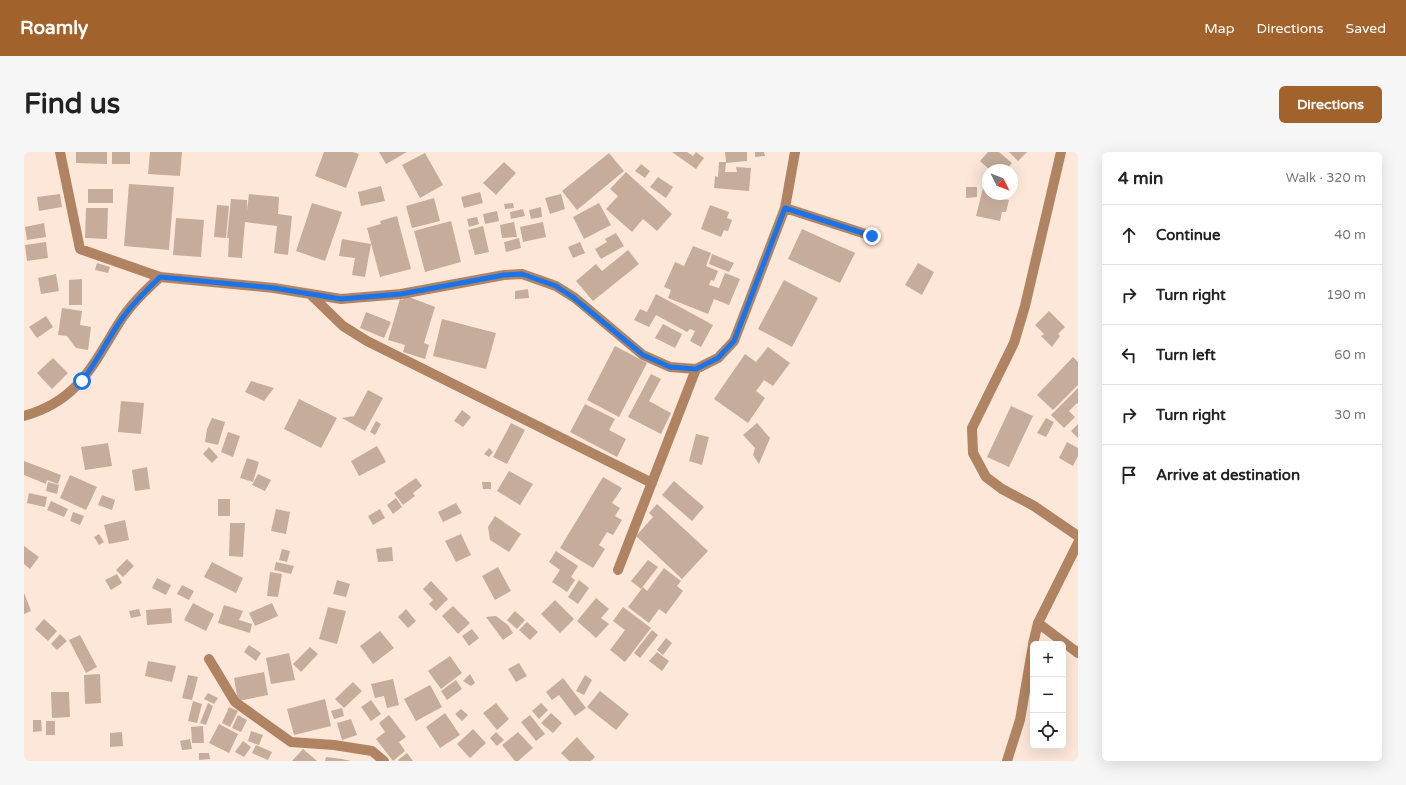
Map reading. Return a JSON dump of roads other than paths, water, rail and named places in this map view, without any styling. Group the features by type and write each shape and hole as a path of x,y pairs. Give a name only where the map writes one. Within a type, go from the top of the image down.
{"street":[{"path":"60,152 80,249 160,277 274,288 341,299 401,294 504,275 522,274 556,286 574,298 643,355 670,367 696,369 718,358 734,341 785,208 794,152"},
{"path":"1061,152 1026,306 1016,336 972,428 973,453 986,477 1002,489 1034,506 1078,536"},
{"path":"785,208 872,236"},
{"path":"24,416 40,412 63,399 82,381 97,362 120,322 139,297 160,277"},
{"path":"310,294 343,326 367,341 652,483"},
{"path":"618,570 696,369"},
{"path":"1034,641 1038,623 1078,543"},
{"path":"1038,623 1078,653"},
{"path":"210,659 235,702 291,742 334,745 372,751 384,761"},
{"path":"1007,761 1020,720 1030,662"}]}
